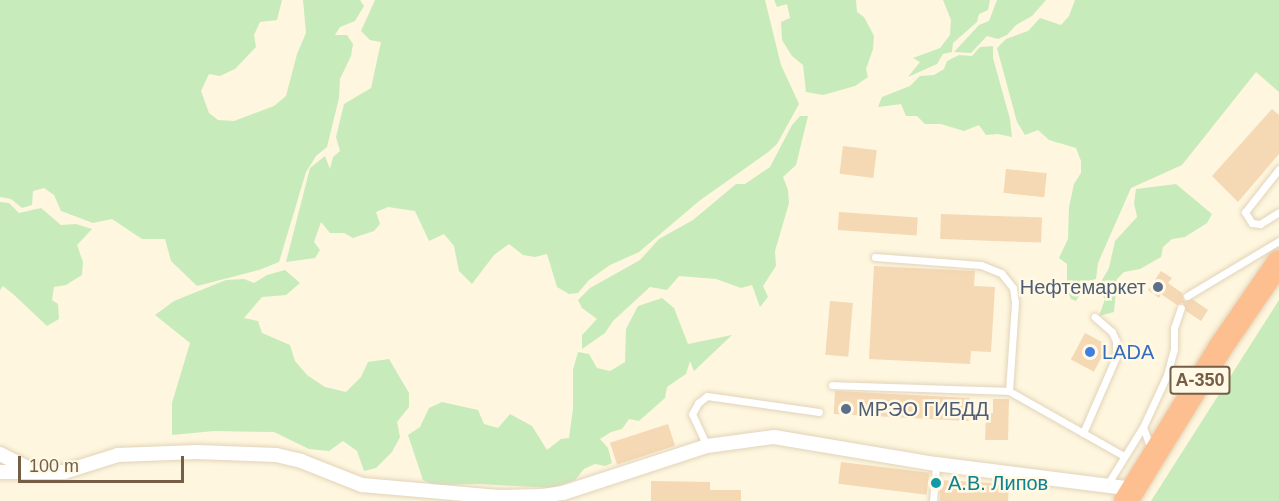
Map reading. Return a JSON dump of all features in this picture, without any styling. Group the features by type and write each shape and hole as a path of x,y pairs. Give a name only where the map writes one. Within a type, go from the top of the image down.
{"highway":[{"name":"А-350","path":"1130,495 1220,348 1279,262"}],"street":[{"path":"0,472 64,472 118,455 197,452 276,454 301,461 362,485 498,497 543,496 563,493 707,446 774,437 936,464 1107,484 1130,495"},
{"path":"0,454 36,472"}],"lane":[{"path":"1279,169 1245,212 1252,223 1260,224 1279,212"},
{"path":"1187,296 1279,241"},
{"path":"875,257 981,265 1001,273 1013,288 1015,303 1009,391"},
{"path":"1107,484 1143,427 1167,375 1174,349 1174,328 1181,308"},
{"path":"1083,433 1116,357 1116,341 1113,332 1095,317"},
{"path":"832,385 1009,391 1124,456"},
{"path":"707,446 692,414 698,403 707,396 819,412"},
{"path":"1143,427 1153,455"},
{"path":"933,501 936,464"}],"green space":[{"path":"0,0 282,0 277,20 260,22 254,35 256,47 235,69 220,76 209,74 201,91 209,113 218,120 234,121 274,106 286,96 297,54 306,33 303,0 360,0 364,6 355,21 340,27 335,35 347,35 353,44 351,56 340,79 339,98 327,147 316,156 306,172 279,262 259,270 197,286 171,261 165,239 142,239 112,219 93,223 61,211 54,195 44,188 33,191 32,205 22,208 11,199 0,197"},
{"path":"375,0 765,0 781,65 799,104 777,144 767,153 699,201 639,252 610,265 589,280 578,293 569,294 557,287 547,254 535,257 523,255 509,244 494,255 472,284 459,271 454,246 444,234 429,241 415,211 388,207 376,212 380,224 374,231 353,238 344,233 330,233 321,222 314,242 320,250 315,258 286,262 310,168 325,156 330,169 333,157 340,151 336,137 344,104 371,88 381,42 370,40 361,31"},
{"path":"774,0 856,0 857,12 864,17 874,36 873,49 866,69 868,77 855,86 823,95 806,92 803,65 792,56 782,40 781,22 790,18 787,4 777,7"},
{"path":"943,0 990,0 988,10 979,14 977,22 953,43 952,52 943,54 937,64 908,77 920,62 913,58 940,48 950,35 951,20"},
{"path":"997,0 1046,0 1032,16 1016,25 1007,35 998,39 987,36 971,53 954,52 979,25 989,21"},
{"path":"1075,0 1279,0 1279,92 1256,72 1182,165 1131,188 1098,263 1096,279 1088,281 1076,301 1071,299 1067,290 1067,264 1059,258 1068,239 1069,207 1074,184 1081,173 1081,161 1076,148 1049,140 1038,130 1025,135 1017,122 997,48 1006,39 1028,31 1040,18 1061,25 1069,16"},
{"path":"993,46 993,58 1010,119 1012,137 998,134 986,135 979,125 964,131 941,124 925,124 917,116 906,116 901,104 878,107 882,97 910,86 920,76 934,75 944,69 947,61 959,55 972,56 980,47"},
{"path":"800,116 808,116 796,165 783,177 788,190 789,203 775,251 776,266 763,286 768,297 760,307 752,285 741,288 716,279 679,276 667,290 650,287 613,321 605,333 582,349 582,335 597,319 582,308 578,300 590,288 640,260 659,239 693,220 736,184 745,184 770,167 792,125"},
{"path":"1176,184 1212,214 1207,223 1185,237 1172,239 1163,247 1161,257 1140,269 1124,272 1117,279 1114,312 1099,316 1105,299 1098,287 1109,268 1115,241 1137,217 1134,203 1136,189"},
{"path":"0,202 9,203 19,213 41,208 61,225 76,224 92,229 77,245 83,262 82,275 66,285 54,287 52,300 58,304 59,319 47,326 3,286 0,290"},
{"path":"285,270 300,283 286,295 262,297 244,318 258,321 262,333 290,345 295,361 307,375 325,387 346,392 361,377 368,362 389,359 409,393 409,407 397,422 400,437 392,452 376,468 364,471 357,451 343,441 329,451 309,449 274,432 214,431 172,435 172,403 190,343 155,315 174,301 226,280 244,279 254,283 267,275"},
{"path":"662,298 674,308 688,344 732,335 694,371 690,361 686,374 667,387 665,398 639,421 629,419 622,429 611,432 600,439 608,448 612,463 605,466 595,464 584,469 575,480 553,488 479,484 434,485 423,480 408,435 420,427 429,408 442,402 478,410 484,424 498,428 510,414 532,426 547,450 561,439 569,438 573,409 573,370 578,352 589,354 597,368 610,371 625,362 626,329 638,306"},
{"path":"1279,300 1279,501 1151,501"}],"building":[{"path":"1272,109 1279,115 1279,154 1238,202 1212,176"},
{"path":"843,146 877,150 873,178 840,174"},
{"path":"1006,169 1047,173 1044,197 1003,193"},
{"path":"839,212 918,218 917,235 838,230"},
{"path":"941,214 1042,218 1041,243 940,239"},
{"path":"874,266 975,271 974,286 995,287 991,352 971,351 970,364 869,359"},
{"path":"1161,271 1172,278 1168,283 1182,293 1184,301 1192,299 1208,310 1201,321 1186,311 1183,303 1177,305 1161,294 1159,298 1148,290"},
{"path":"830,301 853,303 848,357 825,355"},
{"name":"LADA","path":"1085,333 1108,345 1094,372 1071,359"},
{"path":"835,391 970,398 969,421 834,414"},
{"path":"993,399 1009,399 1008,440 985,440 986,413 993,413"},
{"path":"668,424 675,446 617,465 610,443"},
{"path":"841,462 929,473 927,495 838,484"},
{"path":"940,480 1009,484 1008,501 940,501"},
{"path":"651,481 710,482 710,490 741,490 741,501 651,501"}],"place":[{"name":"Нефтемаркет","path":"1158,287"},
{"name":"LADA","path":"1090,352"},
{"name":"МРЭО ГИБДД","path":"846,409"},
{"name":"А.В. Липов","path":"936,483"}]}
